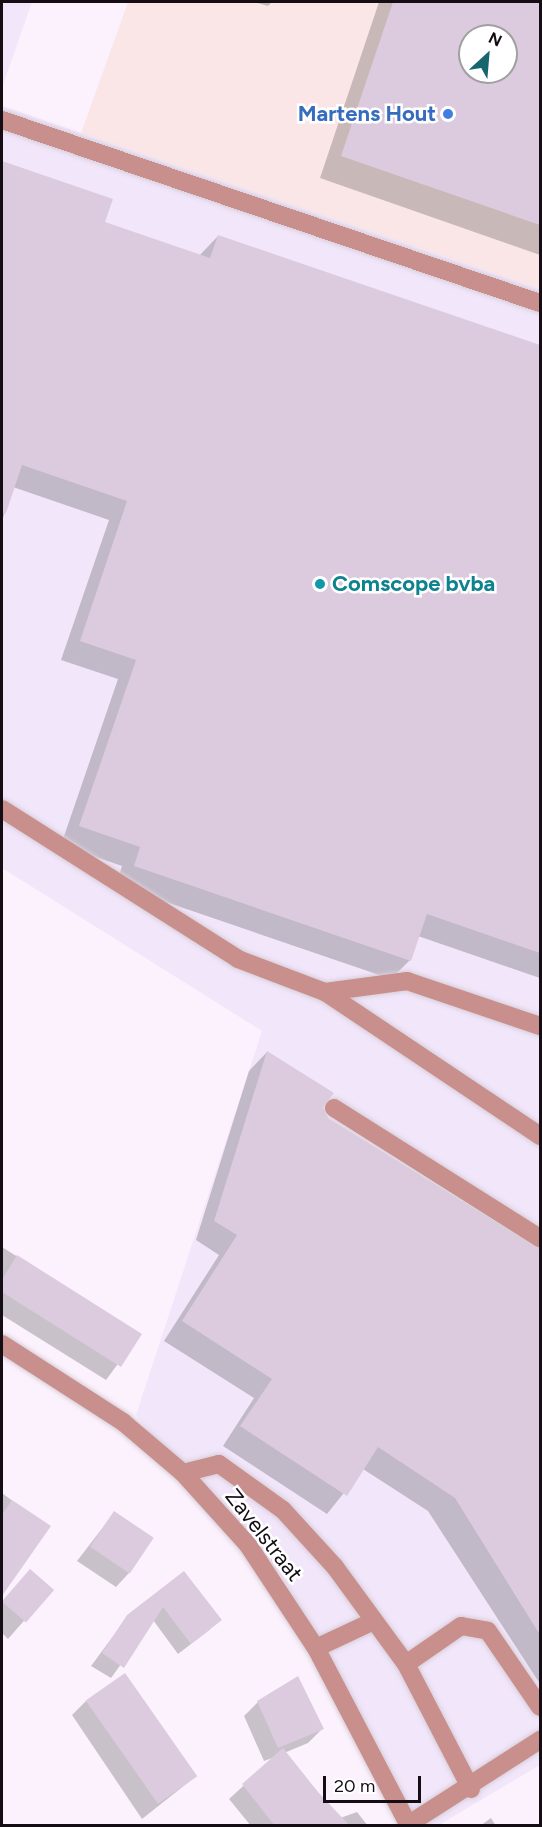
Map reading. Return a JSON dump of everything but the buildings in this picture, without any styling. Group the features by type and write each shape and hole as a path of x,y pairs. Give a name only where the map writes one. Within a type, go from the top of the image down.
{"street":[{"path":"2,120 540,303"},
{"path":"2,809 238,959 325,992 540,1136"},
{"path":"325,992 407,981 540,1026"},
{"path":"334,1108 540,1238"},
{"name":"Zavelstraat","path":"2,1344 123,1422 183,1473 248,1545 316,1648 409,1825"},
{"path":"183,1473 219,1464 283,1510 374,1621 406,1664 471,1789"},
{"path":"316,1648 374,1621"},
{"path":"406,1664 461,1626 488,1631 540,1707"},
{"path":"409,1825 471,1789 540,1740"}],"shaded area":[{"path":"2,2 32,2 2,88"},
{"path":"128,2 540,2 540,289 81,133"},
{"path":"2,106 540,289 540,1765 439,1825 409,1825 316,1648 136,1415 262,1031 2,868"}],"place":[{"name":"Martens Hout","path":"448,114"},
{"name":"Comscope bvba","path":"320,584"}]}
